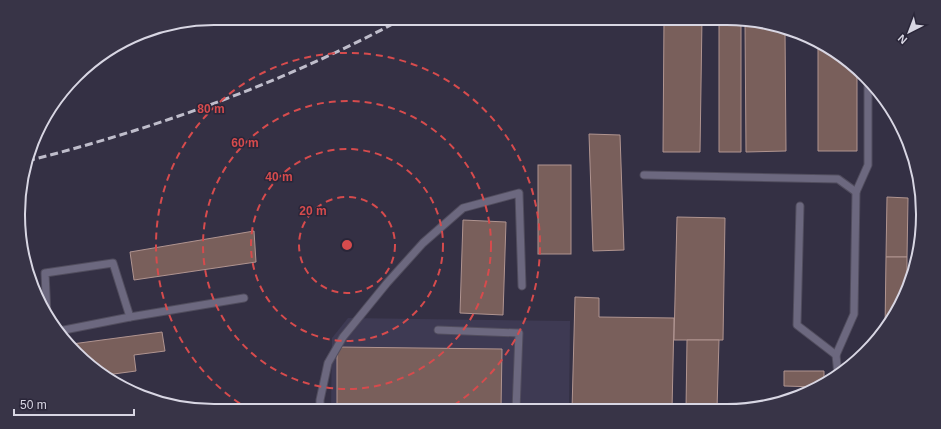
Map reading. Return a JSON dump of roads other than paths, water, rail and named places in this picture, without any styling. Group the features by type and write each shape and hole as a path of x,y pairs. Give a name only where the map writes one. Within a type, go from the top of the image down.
{"lane":[{"path":"837,368 836,355 854,314 856,192 868,165 868,89"},
{"path":"644,175 838,179 856,192"},
{"path":"320,404 328,363 343,337 387,283 423,243 463,208 519,193 522,286"},
{"path":"800,206 797,325 836,355"},
{"path":"46,299 45,273 113,262 130,317"},
{"path":"64,330 130,317 244,298"},
{"path":"438,330 519,333 516,404"}],"railway":[{"path":"33,159 124,134 220,101 313,63 390,25"}]}
